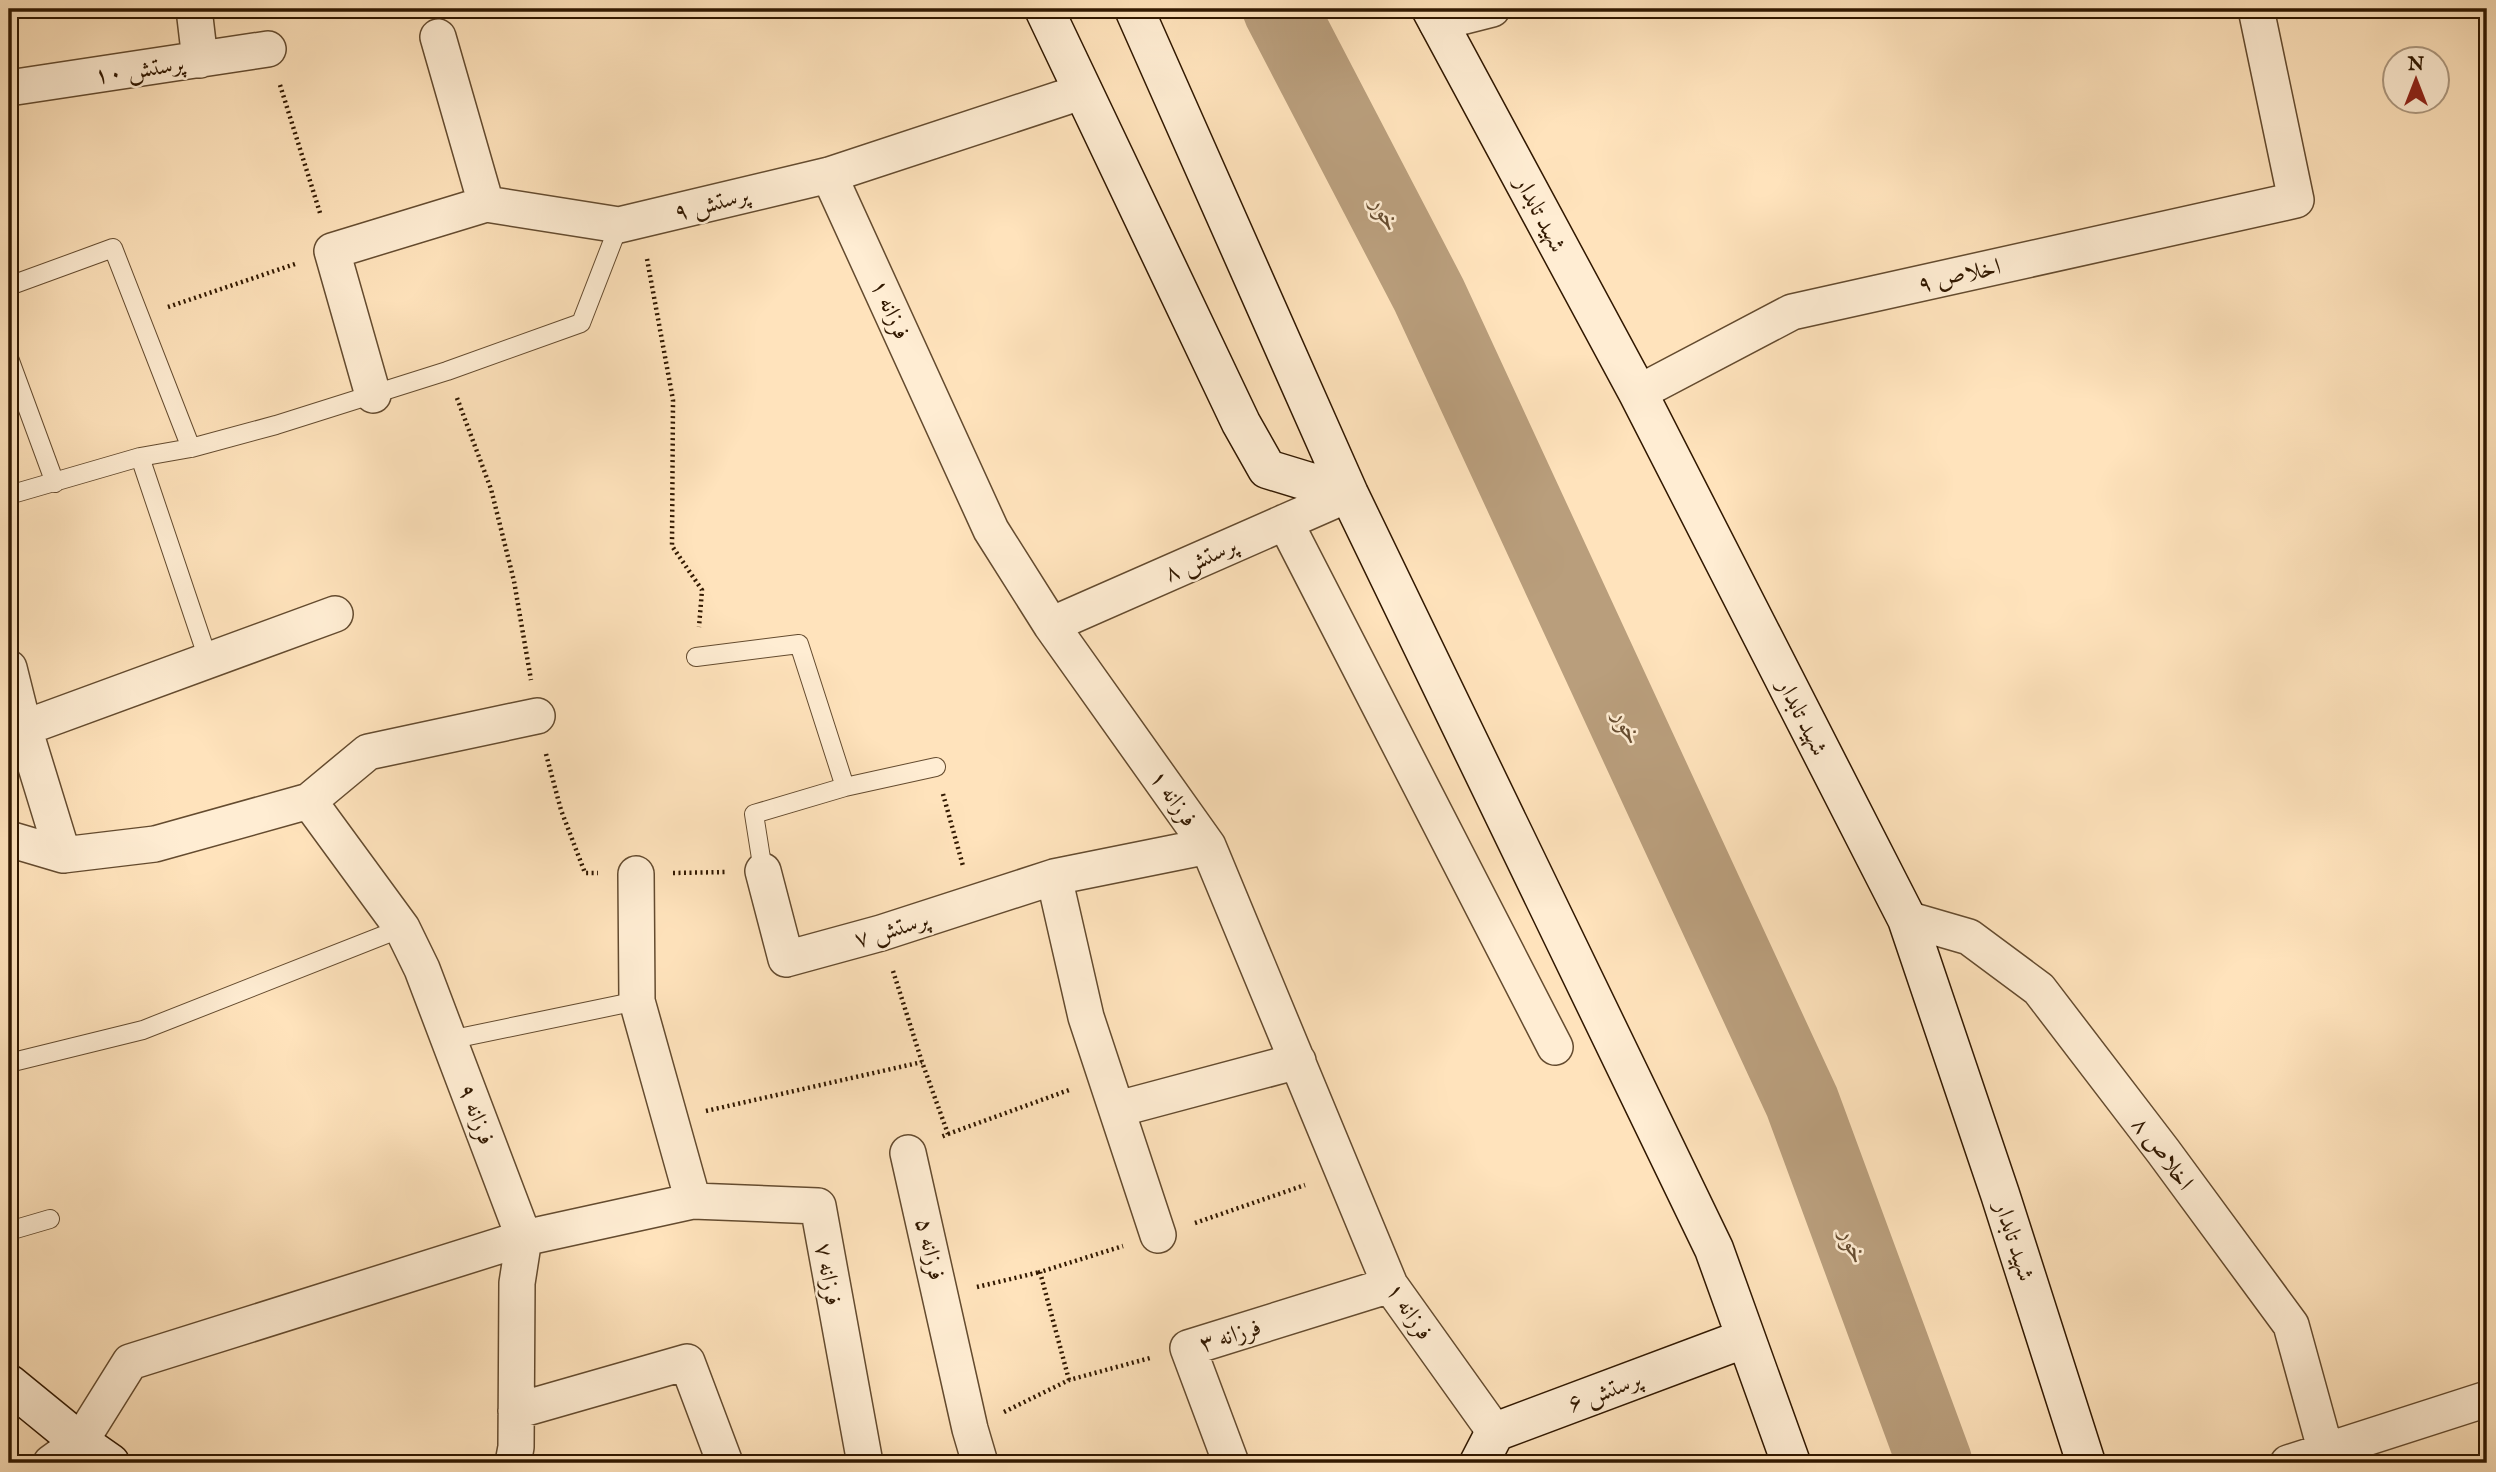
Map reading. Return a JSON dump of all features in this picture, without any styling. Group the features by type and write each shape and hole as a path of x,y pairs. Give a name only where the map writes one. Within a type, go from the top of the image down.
{"street":[{"path":"194,9 200,60"},
{"path":"1044,9 1241,423 1267,469 1349,494"},
{"path":"1134,9 1349,494 1714,1249 1791,1463"},
{"path":"1434,16 1492,9"},
{"name":"اخلاص ۹","path":"1638,393 1792,312 2295,200 2256,9"},
{"name":"شهید تابدار","path":"1434,16 1638,393 1907,919 2000,1194 2086,1463"},
{"path":"438,37 486,204"},
{"name":"پرستش ۱۰","path":"9,88 268,50"},
{"name":"پرستش ۹","path":"332,251 486,204 630,223 829,174 1084,91"},
{"name":"فرزانه ۱","path":"829,174 991,530 1051,625 1208,846 1390,1285 1487,1448"},
{"path":"332,251 373,395"},
{"name":"پرستش ۸","path":"1051,625 1349,494"},
{"path":"1285,522 1555,1047"},
{"path":"24,728 335,614"},
{"path":"9,668 24,728 63,855"},
{"path":"9,839 63,855 155,844 309,800 368,752 537,716"},
{"name":"فرزانه ۹","path":"309,800 402,928 422,969 524,1238 517,1283 516,1447 513,1463"},
{"name":"پرستش ۷","path":"764,871 786,959 881,933 1054,877 1208,846"},
{"path":"9,1384 80,1456 130,1362 524,1238 693,1201 637,1001 636,874"},
{"path":"1054,877 1086,1017 1158,1236"},
{"name":"اخلاص ۸","path":"1907,919 1969,937 2039,989 2291,1325 2328,1458"},
{"path":"1118,1109 1298,1061"},
{"name":"فرزانه ۵","path":"908,1153 980,1463"},
{"name":"فرزانه ۷","path":"693,1201 818,1206 865,1463"},
{"name":"فرزانه ۳","path":"1231,1463 1188,1348 1390,1285"},
{"name":"پرستش ۶","path":"1487,1448 1746,1338"},
{"path":"516,1411 687,1362 725,1463"},
{"path":"2288,1463 2328,1458 2487,1399"}],"lane":[{"path":"9,495 140,457 191,448 373,395 582,323 630,223"},
{"path":"9,286 113,248 191,448"},
{"path":"9,358 55,483"},
{"path":"140,457 209,662"},
{"path":"696,657 799,644 845,787"},
{"path":"764,871 754,814 845,787 936,767"},
{"path":"9,1063 144,1030 402,928"},
{"path":"449,1040 637,1001"},
{"path":"9,1231 50,1219"}],"path":[{"path":"140,316 332,251 268,50"},
{"path":"630,223 673,400 672,545 702,590 696,657"},
{"path":"447,371 494,502 514,581 537,716 561,810 584,873 764,871"},
{"path":"936,767 974,904"},
{"path":"881,933 948,1134"},
{"path":"671,1119 922,1062"},
{"path":"908,1153 948,1134 1106,1076"},
{"path":"942,1296 1040,1272 1158,1236 1343,1171"},
{"path":"1040,1272 1069,1380"},
{"path":"970,1429 1069,1380 1188,1348"}],"waterway":[{"name":"خور","path":"1280,9 1429,295 1802,1102 1935,1463"}]}
